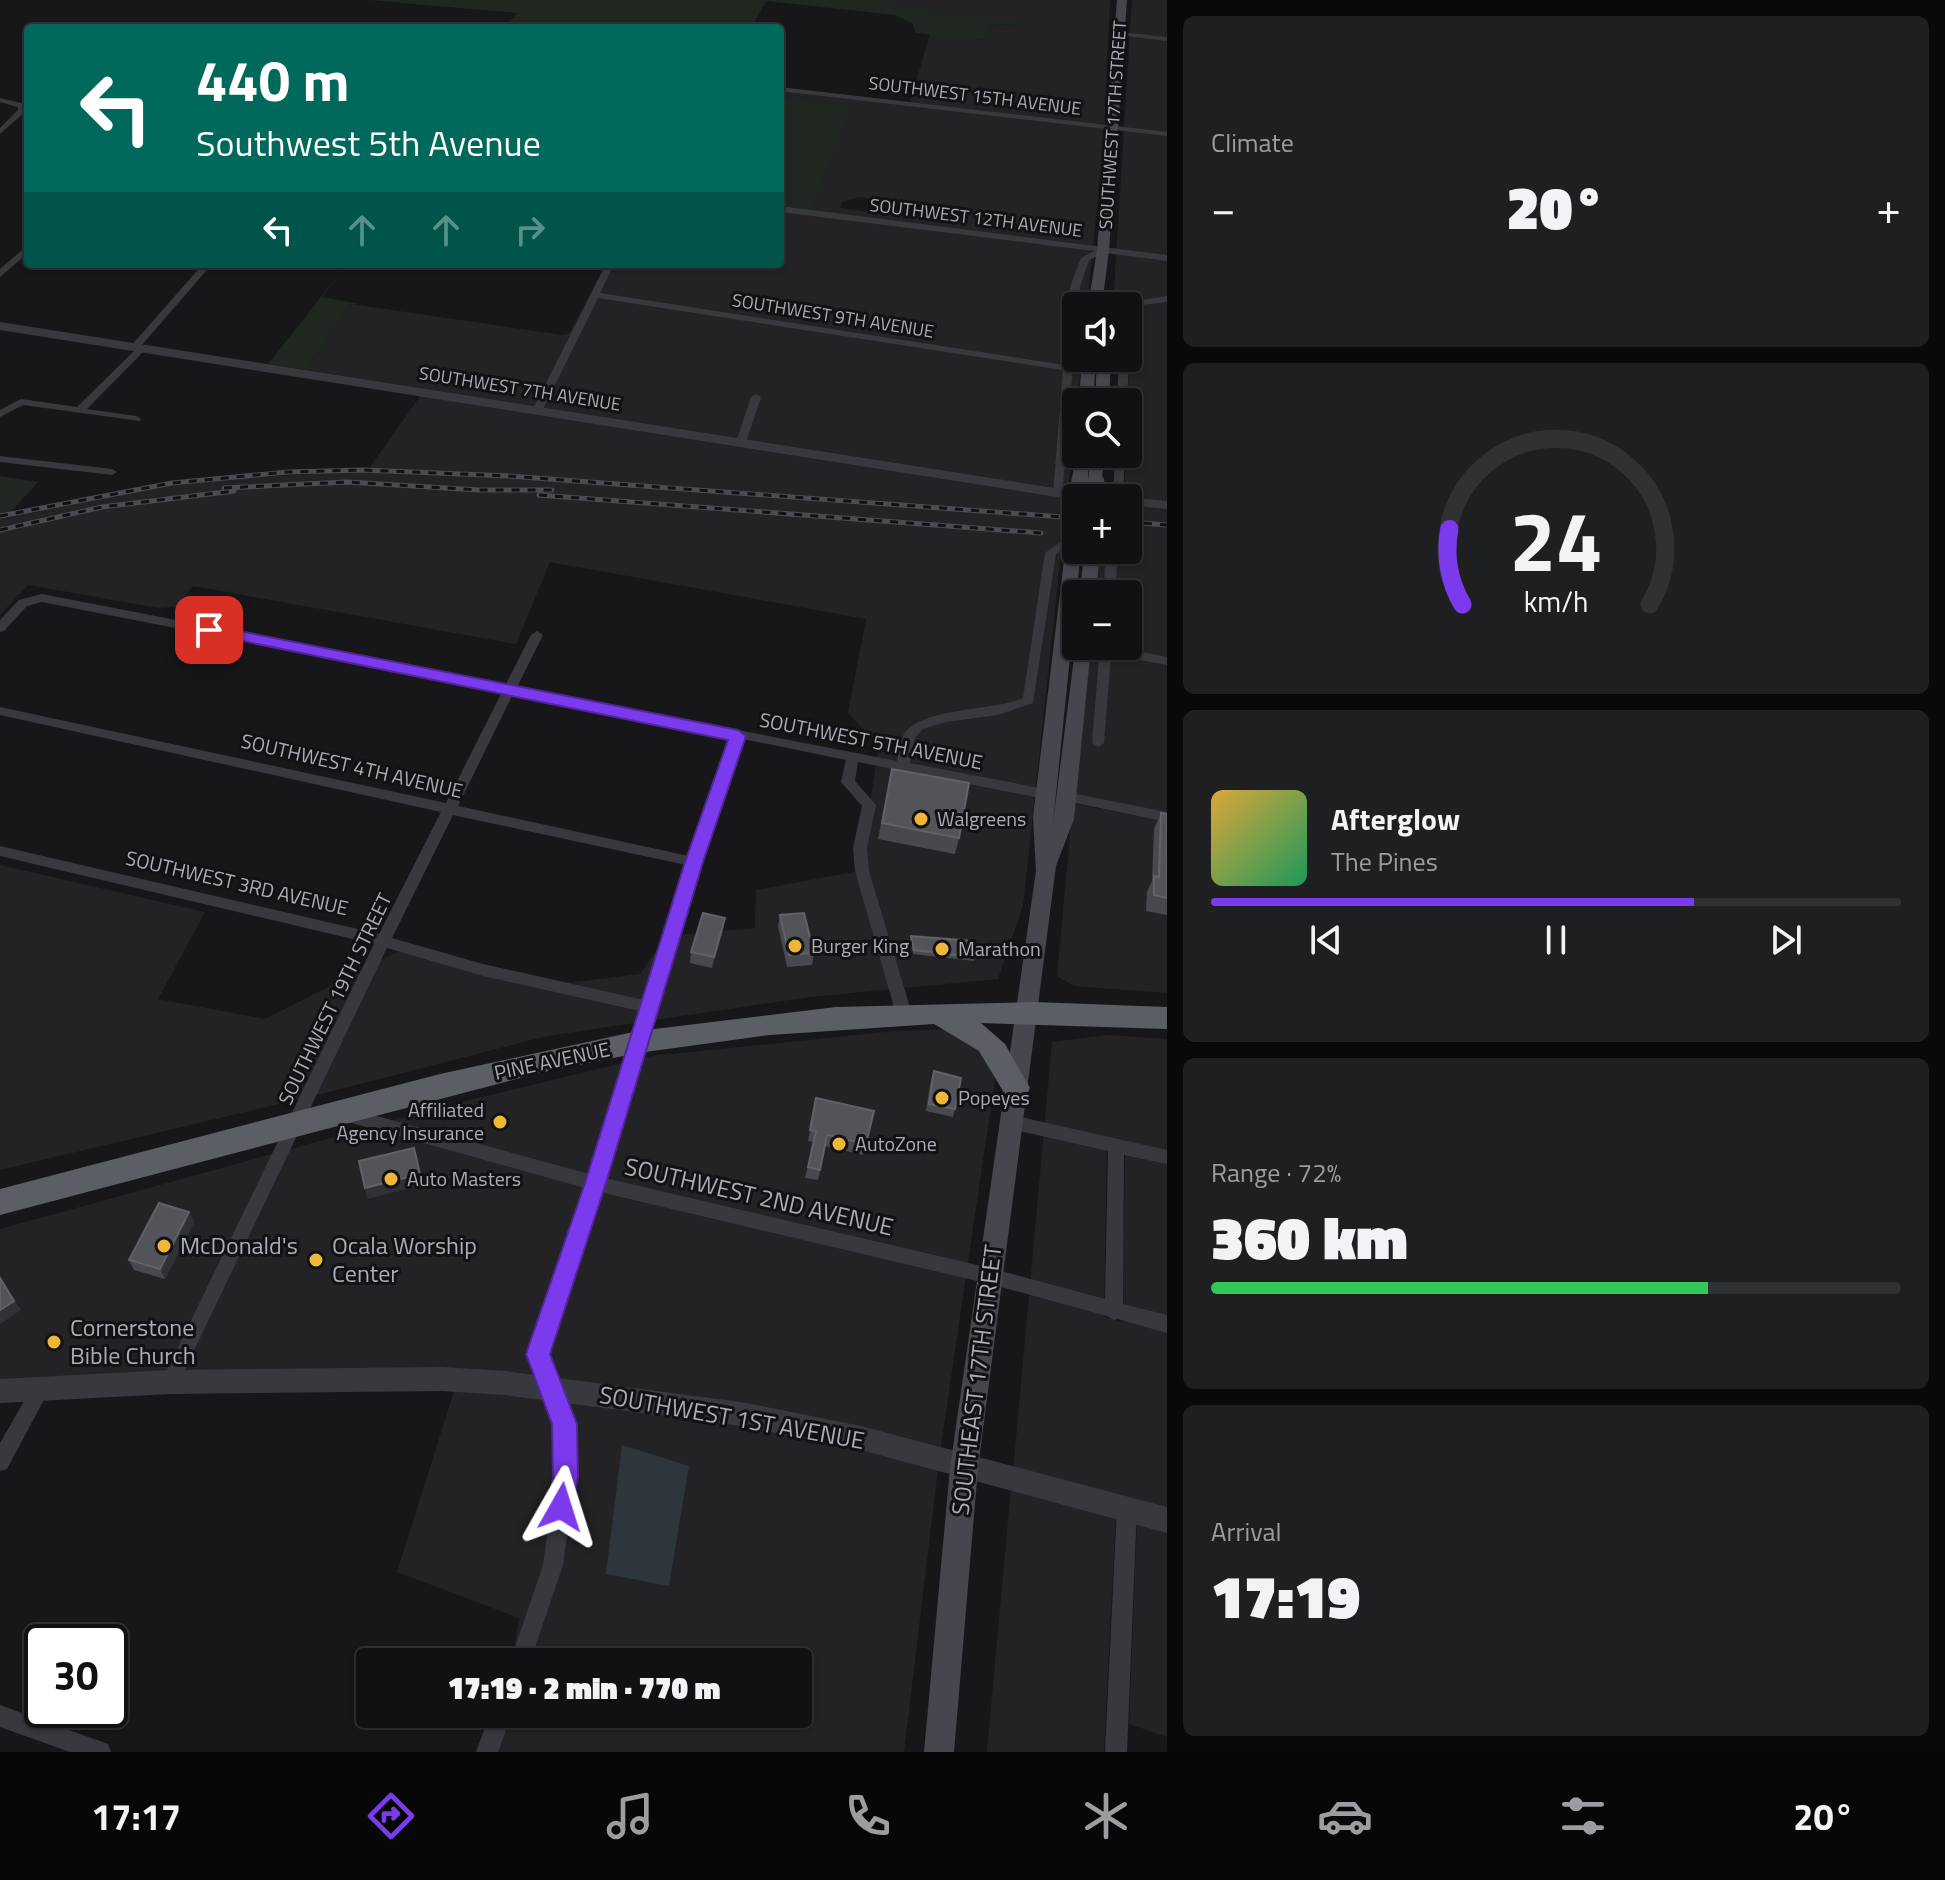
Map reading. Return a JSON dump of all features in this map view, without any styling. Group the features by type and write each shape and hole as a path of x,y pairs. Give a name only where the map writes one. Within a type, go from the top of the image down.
{"highway":[{"name":"PINE AVENUE","path":"0,1202 512,1068 638,1042 781,1022 933,1012 1028,1010 1167,1018"},
{"path":"933,1012 975,1029 989,1041 1016,1088"}],"main road":[{"name":"SOUTHWEST 17TH STREET","path":"1097,292 1122,0"},
{"name":"SOUTHWEST 17TH STREET","path":"1103,250 1105,292"},
{"path":"1028,1010 1046,871 1045,794 1073,564"},
{"path":"1046,871 1064,819 1081,660"},
{"name":"SOUTHEAST 17TH STREET","path":"939,1752 964,1468 1028,1010"}],"street":[{"path":"1120,34 1167,39"},
{"name":"SOUTHWEST 15TH AVENUE","path":"784,89 1167,134"},
{"path":"0,100 22,106 22,111 0,132"},
{"name":"SOUTHWEST 12TH AVENUE","path":"784,210 1167,258"},
{"path":"1076,292 1079,271 1085,258 1103,250"},
{"path":"0,274 24,252"},
{"path":"80,410 205,268"},
{"path":"537,411 608,268"},
{"name":"SOUTHWEST 9TH AVENUE","path":"594,295 1062,367"},
{"path":"1142,303 1167,299"},
{"name":"SOUTHWEST 7TH AVENUE","path":"0,326 1062,493"},
{"path":"1058,494 1067,372"},
{"path":"741,442 756,397"},
{"path":"0,414 21,402 136,419"},
{"path":"0,459 112,472"},
{"path":"1142,502 1167,505"},
{"path":"903,767 910,736 922,724 942,717 992,715 1014,710 1029,700 1051,553 1062,544"},
{"name":"SOUTHWEST 5TH AVENUE","path":"0,628 31,597 1045,794"},
{"name":"SOUTHWEST 19TH STREET","path":"170,1382 383,941 537,635"},
{"path":"1142,656 1167,661"},
{"path":"1098,743 1105,660"},
{"name":"SOUTHWEST 4TH AVENUE","path":"0,711 237,760 450,810 694,862"},
{"path":"525,1648 553,1565 565,1478 565,1424 538,1354 595,1183 694,862 738,736"},
{"path":"853,757 848,782 869,805 860,848 862,871 904,1014"},
{"path":"1066,797 1167,817"},
{"name":"SOUTHWEST 3RD AVENUE","path":"0,851 383,941 483,970 650,1007"},
{"name":"SOUTHWEST 2ND AVENUE","path":"340,1113 595,1183 990,1276 1167,1324"},
{"path":"1011,1122 1167,1157"},
{"path":"1114,1312 1116,1146"},
{"name":"SOUTHWEST 1ST AVENUE","path":"0,1391 170,1382 442,1379 552,1388 763,1418 861,1438 1167,1520"},
{"path":"0,1462 40,1390"},
{"path":"1116,1752 1127,1507"},
{"path":"0,1716 100,1752"},
{"path":"487,1752 496,1728"}],"shaded area":[{"path":"369,0 902,0 893,9 1022,21 1021,25 996,24 988,27 985,40 916,33 912,23 895,15 766,1 753,24 508,24 517,13"},
{"path":"902,0 1110,0 1104,139 1088,292 1062,292 1062,372 1081,372 1079,388 1062,388 1062,468 1071,468 1069,484 1062,484 1062,491 306,370 351,304 563,335 569,333 604,268 784,268 784,202 851,106 784,98 784,88 910,102 930,34 985,40 988,27 996,24 1021,25 1022,22 892,9","holes":["859,197 970,210 967,224 840,208 842,202"]},
{"path":"1132,0 1167,0 1167,297 1142,301 1142,292 1114,292"},
{"path":"784,98 852,106 809,212 784,209"},
{"path":"344,268 322,297 360,304 351,304 306,370 268,364"},
{"path":"1167,302 1167,502 1142,500 1142,484 1125,484 1125,468 1142,468 1142,388 1128,388 1129,372 1142,372 1144,305"},
{"path":"421,395 1062,497 1062,544 1023,906 998,979 810,997 547,1036 321,1094 0,1170 0,865 205,912 158,999 265,1019 403,949 559,984 640,974 666,936 755,928 756,890 859,871 879,746 848,713 866,619 550,562 516,644 193,586 177,607 159,608 28,585 0,615 0,517 100,494 186,481 367,471"},
{"path":"0,476 38,482 8,515 0,517"},
{"path":"1142,505 1167,508 1167,657 1142,653 1142,580 1095,580 1097,564 1142,564"},
{"path":"1088,660 1139,660 1167,665 1167,813 1074,794"},
{"path":"1073,803 1167,822 1167,993 1074,986 1057,976"},
{"path":"959,1029 997,1066 940,1452 553,1380 0,1382 0,1229 461,1102 652,1056 895,1031"},
{"path":"1108,1035 1167,1039 1167,1511 1013,1471 1052,1042","holes":["1107,1138 1125,1142 1123,1322 1104,1317"]},
{"path":"455,1388 740,1423 860,1446 938,1469 904,1752 497,1752 501,1728 812,1728 812,1648 514,1648 519,1618 397,1572"},
{"path":"622,1445 689,1466 669,1586 606,1574"},
{"path":"1011,1488 1116,1514 1104,1752 987,1752"},
{"path":"1137,1520 1167,1529 1167,1737 1129,1724"}],"building":[{"name":"Walgreens","path":"892,769 969,783 959,838 882,823"},
{"path":"1161,813 1167,814 1167,898 1154,895 1154,876 1159,877"},
{"path":"703,913 725,918 714,957 691,952"},
{"path":"804,913 814,953 789,955 780,915"},
{"name":"Marathon","path":"911,936 973,941 975,957 914,950"},
{"name":"Popeyes","path":"934,1071 961,1078 955,1109 929,1104"},
{"name":"AutoZone","path":"816,1098 874,1111 866,1144 827,1135 820,1170 808,1167 816,1131 810,1130"},
{"path":"414,1148 420,1174 365,1188 359,1161"},
{"name":"McDonald's","path":"159,1203 189,1212 160,1269 129,1260"},
{"path":"0,1278 14,1301 0,1310"}],"railway":[{"path":"0,516 172,483 288,472 363,470 509,476 1062,517"},
{"path":"224,488 347,482 479,490 552,490"},
{"path":"0,530 102,507 234,491"},
{"path":"539,495 1041,533"},
{"path":"1142,523 1167,525"}],"place":[{"name":"Walgreens","path":"921,819"},
{"name":"Burger King","path":"795,946"},
{"name":"Marathon","path":"942,949"},
{"name":"Popeyes","path":"942,1098"},
{"name":"Affiliated Agency Insurance","path":"500,1122"},
{"name":"AutoZone","path":"839,1144"},
{"name":"Auto Masters","path":"391,1179"},
{"name":"McDonald's","path":"164,1246"},
{"name":"Ocala Worship Center","path":"316,1260"},
{"name":"Cornerstone Bible Church","path":"54,1342"}],"route":[{"path":"209,630 738,736 694,862 595,1183 538,1354 565,1424 565,1478 561,1507"}]}
